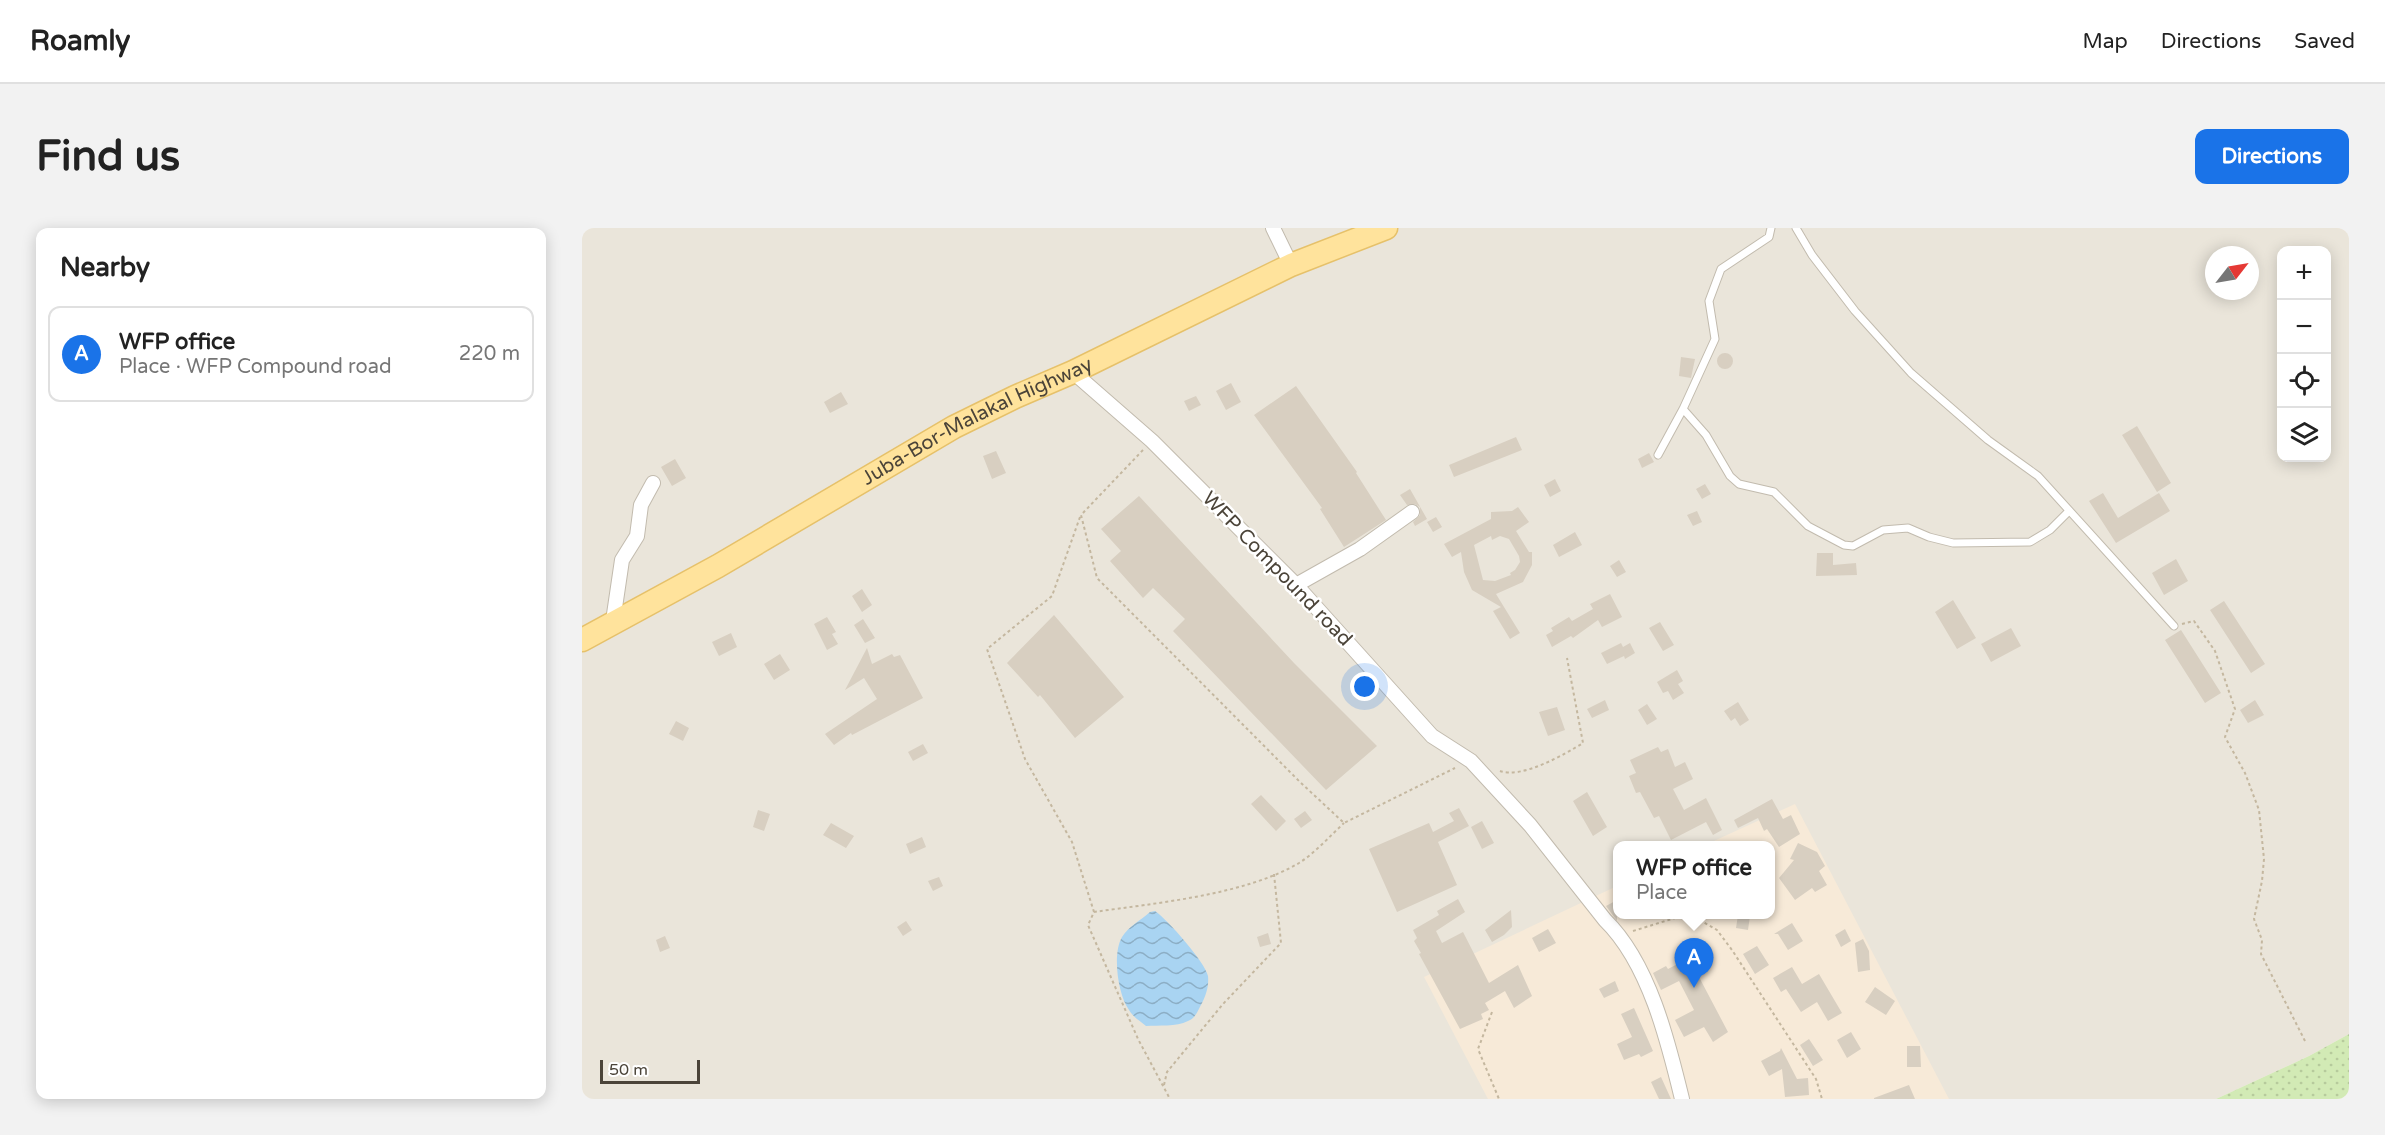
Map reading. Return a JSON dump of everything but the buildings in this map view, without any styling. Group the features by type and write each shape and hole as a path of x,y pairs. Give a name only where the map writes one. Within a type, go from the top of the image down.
{"main road":[{"name":"Juba-Bor-Malakal Highway","path":"582,640 613,621 718,566 954,427 1073,372 1291,265 1386,228"}],"street":[{"path":"1273,228 1291,265"},
{"name":"WFP Compound road","path":"1073,372 1152,441 1296,585 1432,736 1471,761 1530,825 1605,920 1618,932 1642,975 1665,1034 1682,1099"},
{"path":"613,621 622,560 637,536 641,505 653,483"},
{"path":"1296,585 1360,549 1412,512"}],"lane":[{"path":"1658,455 1683,409 1715,339 1709,301 1721,269 1769,237 1770,228"},
{"path":"1796,228 1812,255 1855,311 1911,373 1988,440 2038,476 2174,626"},
{"path":"1683,409 1706,435 1730,476 1740,484 1774,492 1808,526 1844,545 1853,546 1883,530 1908,528 1929,537 1953,543 2030,542 2050,530 2068,511"}],"path":[{"path":"1152,441 1081,515 1052,596 987,649 1025,759 1072,842 1094,912 1088,926 1138,1039 1170,1099"},
{"path":"1081,515 1097,578 1300,782 1344,823"},
{"path":"2174,626 2194,621 2215,651 2228,686 2235,709 2226,737 2245,773 2259,810 2264,859 2254,919 2262,940 2261,954 2305,1041"},
{"path":"1498,771 1508,774 1555,760 1583,743 1567,658"},
{"path":"1094,912 1165,902 1256,883 1300,862 1344,823 1471,761"},
{"path":"1164,1086 1167,1072 1223,1004 1281,943 1274,874"},
{"path":"1618,932 1637,931 1676,919"},
{"path":"1696,919 1717,930 1727,944 1816,1079 1822,1099"},
{"path":"1492,1012 1478,1049 1499,1099"}],"shaded area":[{"path":"582,228 2349,228 2349,1034 2309,1056 2216,1099 582,1099"},
{"path":"1795,804 1949,1099 1488,1099 1424,977 1613,888 1613,919 1775,919 1775,841 1714,841"}],"green space":[{"path":"2349,1034 2349,1099 2216,1099 2309,1056"}],"water":[{"path":"1155,911 1185,942 1208,976 1206,994 1196,1014 1191,1020 1183,1023 1146,1026 1129,1010 1119,985 1117,953 1122,937 1150,912"}],"place":[{"name":"WFP office","path":"1694,988"}]}
